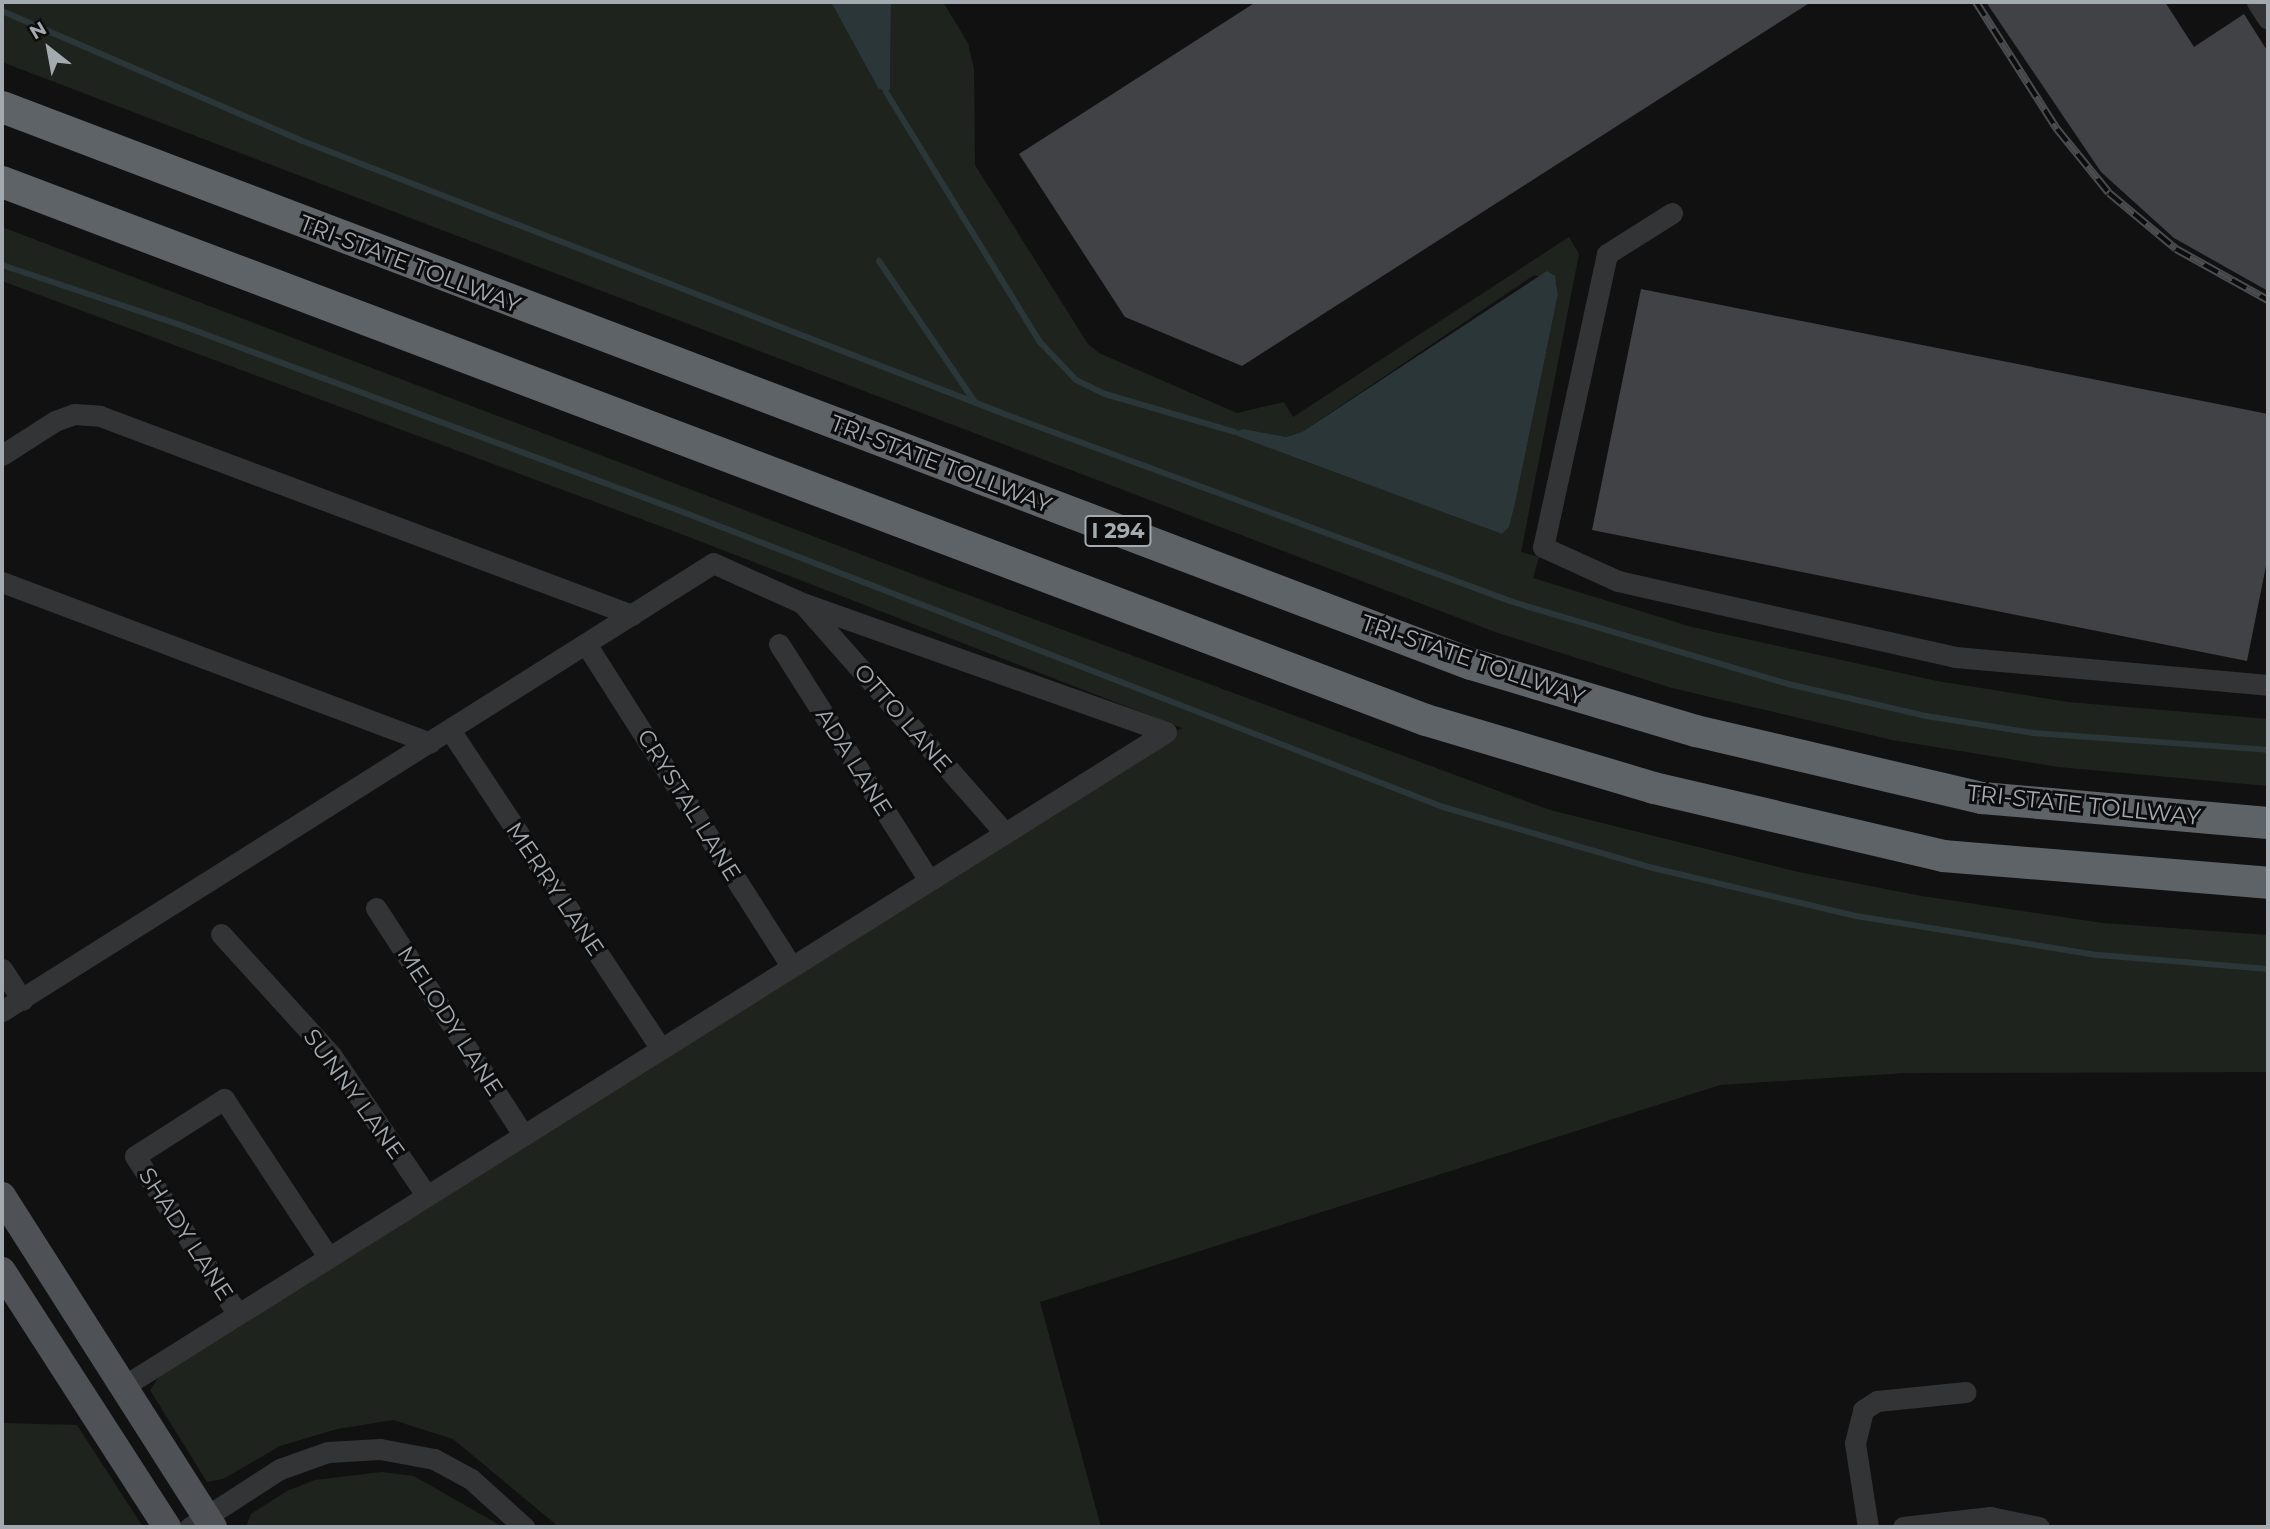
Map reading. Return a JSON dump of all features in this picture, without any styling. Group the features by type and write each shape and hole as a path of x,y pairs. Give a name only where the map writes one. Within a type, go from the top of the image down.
{"highway":[{"name":"TRI-STATE TOLLWAY","path":"2,107 1471,664 1696,731 1982,798 2268,823"},
{"path":"2,182 1426,720 1654,788 1943,856 2268,883"}],"main road":[{"path":"2,1196 124,1386 203,1524"},
{"path":"2,1271 167,1527"}],"lane":[{"path":"2257,2 2268,19"},
{"path":"1672,213 1607,254 1542,547 1618,581 1955,657 2268,685"},
{"path":"2,455 55,421 74,414 100,416 632,615"},
{"path":"2,1011 713,564 802,603 1166,732 660,1047 124,1386"},
{"path":"2,582 430,743"},
{"name":"OTTO LANE","path":"802,603 1004,832"},
{"name":"CRYSTAL LANE","path":"586,644 791,966"},
{"name":"ADA LANE","path":"779,644 929,880"},
{"name":"MERRY LANE","path":"450,730 660,1047"},
{"name":"MELODY LANE","path":"376,908 523,1134"},
{"name":"SUNNY LANE","path":"221,934 331,1055 426,1195"},
{"path":"2,969 22,1000"},
{"name":"SHADY LANE","path":"237,1313 135,1156 224,1099 328,1257"},
{"path":"1868,1527 1855,1443 1863,1410 1877,1401 1966,1392"},
{"path":"203,1524 280,1469 328,1452 380,1449 434,1459 471,1479 524,1527"},
{"path":"1903,1527 1990,1517 2039,1527"}],"shaded area":[{"path":"2,2 831,2 878,88 890,81 891,2 943,2 968,43 974,69 975,165 1088,344 1099,353 1237,413 1284,402 1293,417 1569,237 1579,254 1521,552 1539,557 1533,578 1692,627 1937,681 2068,702 2268,719 2268,786 2058,767 1892,740 1672,688 1498,633 2,62","holes":["1534,275 1557,283 1558,294 1515,504 1509,527 1502,534 1237,436 1235,432 1286,437 1302,432"]},
{"path":"831,2 891,2 890,89 886,92 878,88"},
{"path":"2,227 936,583 1550,810 1798,872 1922,896 2103,923 2268,935 2268,1072 1905,1073 1720,1085 1040,1302 1101,1527 559,1527 453,1439 393,1420 337,1429 280,1446 223,1479 207,1482 150,1390 165,1368 1182,728 676,532 2,281"},
{"path":"1547,271 1555,276 1558,294 1515,504 1509,527 1502,534 1237,436 1235,432 1243,429 1286,437 1302,432"},
{"path":"2,1423 77,1425 143,1527 2,1527"},
{"path":"382,1472 414,1476 503,1527 246,1527 251,1514 287,1491 315,1480"}],"building":[{"path":"1256,2 1811,2 1242,366 1125,317 1019,154"},
{"path":"1986,2 2165,2 2194,47 2244,14 2268,52 2268,291 2174,238 2101,172"},
{"path":"1641,289 2268,414 2268,556 2247,661 1592,530"}],"waterway":[{"path":"2,11 300,140 1007,415 1513,602 1788,684 1926,716 2033,733 2268,750"},
{"path":"886,92 1040,342 1076,380 1105,394 1235,432"},
{"path":"879,261 974,401"},
{"path":"2,265 183,326 688,514 1443,807 1653,868 1856,916 2098,955 2268,969"}],"railway":[{"path":"1976,2 2057,129 2109,193 2176,249 2268,300"}]}
